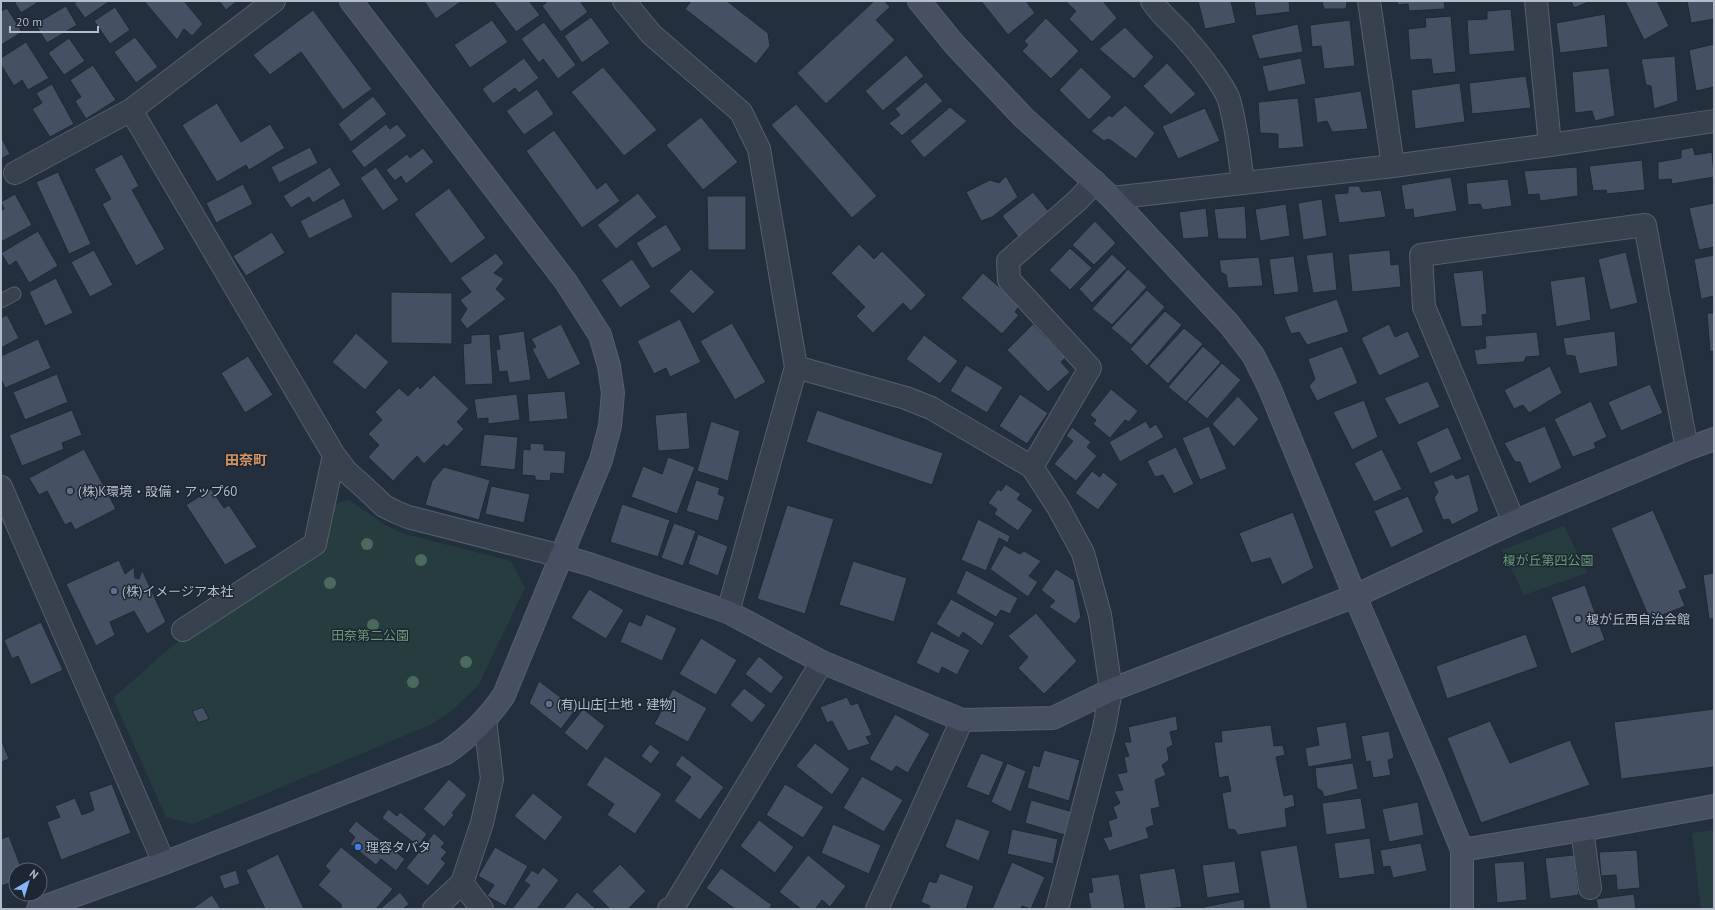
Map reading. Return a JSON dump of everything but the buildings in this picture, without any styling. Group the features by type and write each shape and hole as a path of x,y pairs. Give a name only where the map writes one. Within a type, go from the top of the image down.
{"street":[{"path":"15,173 131,110 274,1"},
{"path":"38,909 164,863 446,753 464,741 485,720 509,685 601,460 610,426 613,393 609,366 600,335 566,282 351,1"},
{"path":"624,1 651,34 741,112 759,149 796,367 728,612"},
{"path":"919,1 955,45 1023,117 1112,198 1229,324 1253,355 1269,387 1354,596 1430,771 1462,850 1462,909"},
{"path":"1152,1 1161,14 1187,39 1196,50 1209,67 1228,99 1237,135 1243,182"},
{"path":"1369,1 1393,166"},
{"path":"1536,1 1550,145"},
{"path":"131,110 334,455 353,478 384,506 408,517 589,564 728,612 822,662 962,720 1053,718 1111,690 1354,596 1514,522 1714,439"},
{"path":"1112,198 1393,166 1714,121"},
{"path":"1032,467 1090,368 1010,280 1008,261 1077,201 1095,182"},
{"path":"1514,522 1424,307 1421,255 1645,225 1687,449"},
{"path":"796,367 906,398 931,408 1032,467 1058,507 1083,553 1100,615 1111,690 1104,728 1057,909"},
{"path":"183,630 315,544 334,455"},
{"path":"1,487 164,863"},
{"path":"674,908 822,662"},
{"path":"434,909 462,882 482,823 492,779 485,720"},
{"path":"877,909 962,720"},
{"path":"1462,850 1714,806"},
{"path":"1582,830 1590,888"},
{"path":"462,882 482,909"}],"lane":[{"path":"1,301 14,294"}],"green space":[{"name":"田奈第二公園","path":"349,500 384,524 401,533 511,561 525,588 478,686 451,711 430,725 193,824 166,817 113,698 170,648 308,546 333,504"},
{"name":"榎が丘第四公園","path":"1564,526 1587,573 1524,595 1502,550"},
{"path":"1714,830 1714,909 1701,909 1692,833"}],"place":[{"name":"(株)K環境・設備・アップ60","path":"70,491"},
{"name":"(株)イメージア本社","path":"114,591"},
{"name":"榎が丘西自治会館","path":"1578,619"},
{"name":"(有)山庄[土地・建物]","path":"549,704"},
{"name":"理容タバタ","path":"358,847"}],"district":[{"name":"田奈町","path":"246,460"}]}
